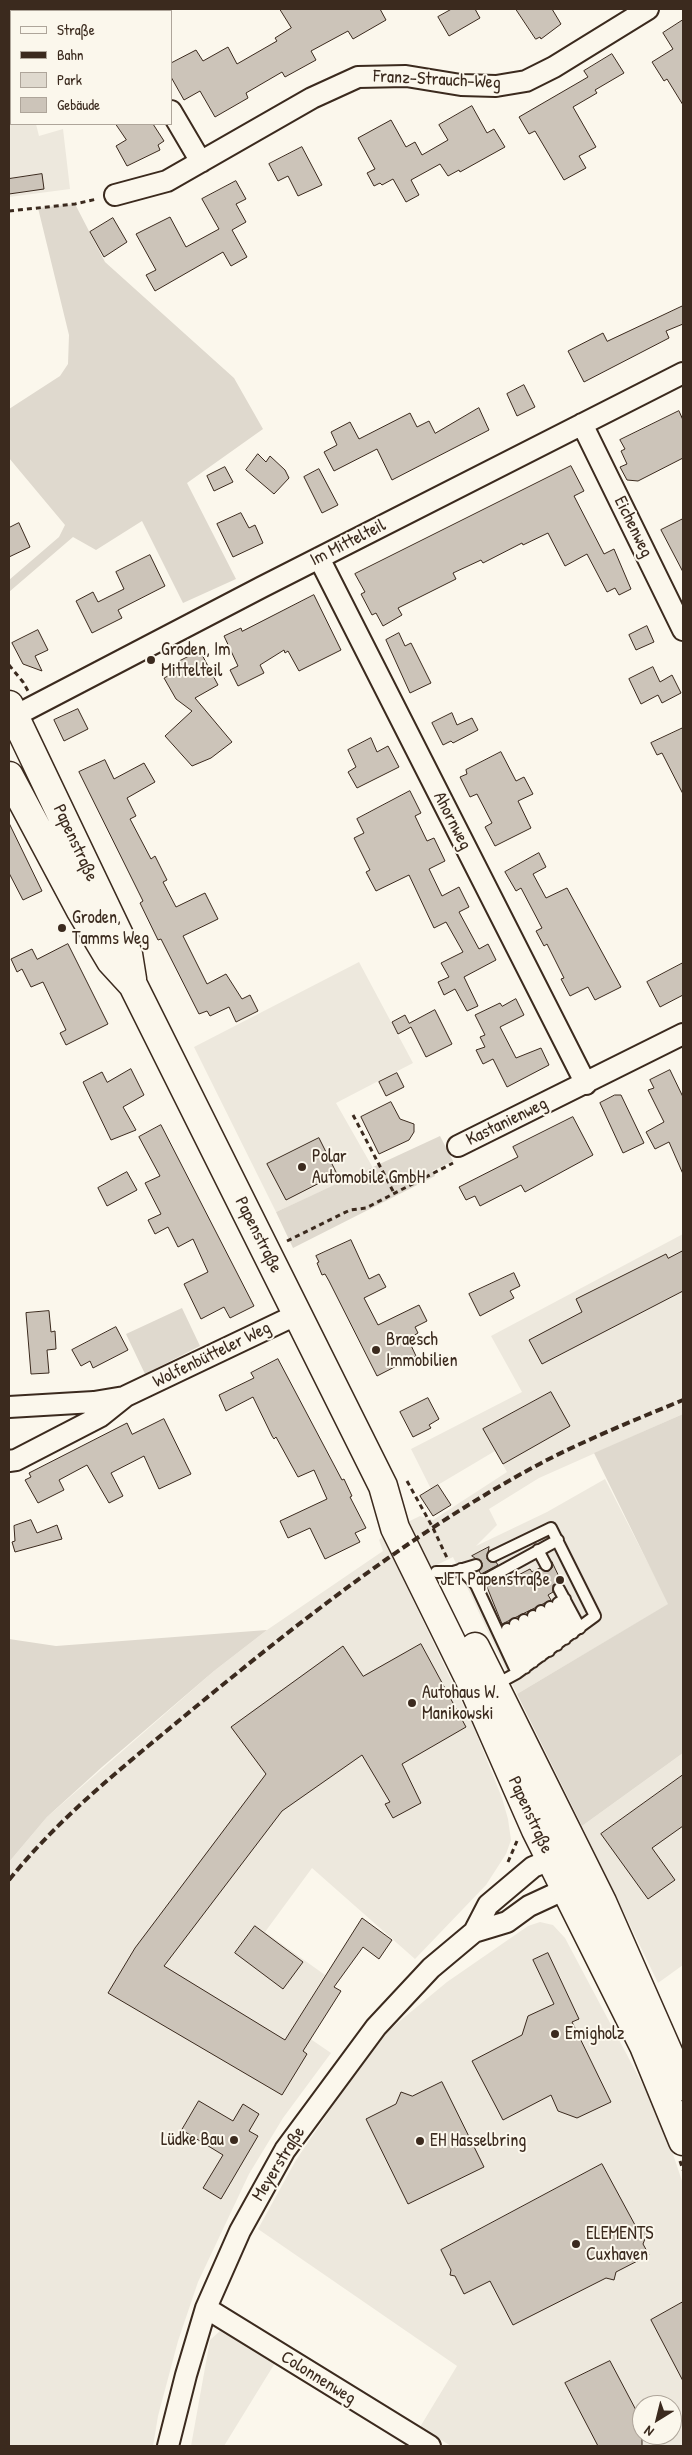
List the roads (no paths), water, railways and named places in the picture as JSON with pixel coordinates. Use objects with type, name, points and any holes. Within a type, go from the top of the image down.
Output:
[{"type":"main road","name":"Papenstraße","points":[[11,713],[128,954],[133,985]]},
{"type":"main road","name":"Papenstraße","points":[[9,776],[80,910],[111,961],[133,985],[383,1486],[395,1528],[470,1680],[550,1860],[644,2046],[683,2141]]},
{"type":"main road","name":"Papenstraße","points":[[383,1486],[448,1570],[543,1654],[581,1862],[615,1928],[683,2086]]},
{"type":"street","name":"Franz-Strauch-Weg","points":[[115,195],[167,181],[312,98],[358,77],[406,76],[461,85],[496,86],[526,81],[554,67],[648,9]]},
{"type":"street","points":[[172,113],[201,162]]},
{"type":"street","name":"Im Mittelteil","points":[[11,713],[683,373]]},
{"type":"street","name":"Eichenweg","points":[[582,424],[683,630]]},
{"type":"street","name":"Ahornweg","points":[[319,558],[586,1084]]},
{"type":"street","name":"Kastanienweg","points":[[458,1146],[586,1084],[683,1034]]},
{"type":"street","name":"Wolfenbütteler Weg","points":[[9,1462],[101,1416],[126,1396],[298,1314]]},
{"type":"street","name":"Wolfenbütteler Weg","points":[[9,1407],[94,1402],[126,1396]]},
{"type":"street","name":"Meyerstraße","points":[[474,1932],[488,1905],[525,1872],[550,1860],[581,1862]]},
{"type":"street","points":[[565,1890],[574,1883],[581,1862]]},
{"type":"street","name":"Meyerstraße","points":[[168,2446],[206,2308],[240,2231],[285,2150],[316,2106],[376,2027],[436,1963],[474,1932],[506,1922],[529,1906],[565,1890]]},
{"type":"street","name":"Colonnenweg","points":[[206,2308],[430,2446]]},
{"type":"lane","points":[[493,1556],[551,1528],[558,1540],[595,1616],[543,1654]]},
{"type":"lane","points":[[476,1585],[558,1540]]},
{"type":"lane","points":[[538,1550],[546,1565]]},
{"type":"lane","points":[[448,1570],[476,1565]]},
{"type":"lane","points":[[448,1570],[476,1585],[543,1654]]},
{"type":"lane","points":[[543,1654],[565,1599],[559,1589]]},
{"type":"lane","points":[[528,1618],[543,1654]]},
{"type":"lane","points":[[528,1618],[543,1654]]},
{"type":"lane","points":[[528,1618],[543,1654]]},
{"type":"railway","points":[[9,1880],[51,1833],[120,1769],[277,1641],[363,1576],[452,1515],[545,1461],[683,1400]]},
{"type":"place","name":"Groden, Im Mittelteil","points":[[151,660]]},
{"type":"place","name":"Groden, Tamms Weg","points":[[62,928]]},
{"type":"place","name":"Polar Automobile GmbH","points":[[302,1167]]},
{"type":"place","name":"Braesch Immobilien","points":[[376,1350]]},
{"type":"place","name":"JET Papenstraße","points":[[560,1580]]},
{"type":"place","name":"Autohaus W. Manikowski","points":[[412,1703]]},
{"type":"place","name":"Emigholz","points":[[555,2034]]},
{"type":"place","name":"Lüdke Bau","points":[[234,2140]]},
{"type":"place","name":"EH Hasselbring","points":[[420,2141]]},
{"type":"place","name":"ELEMENTS Cuxhaven","points":[[576,2244]]}]
